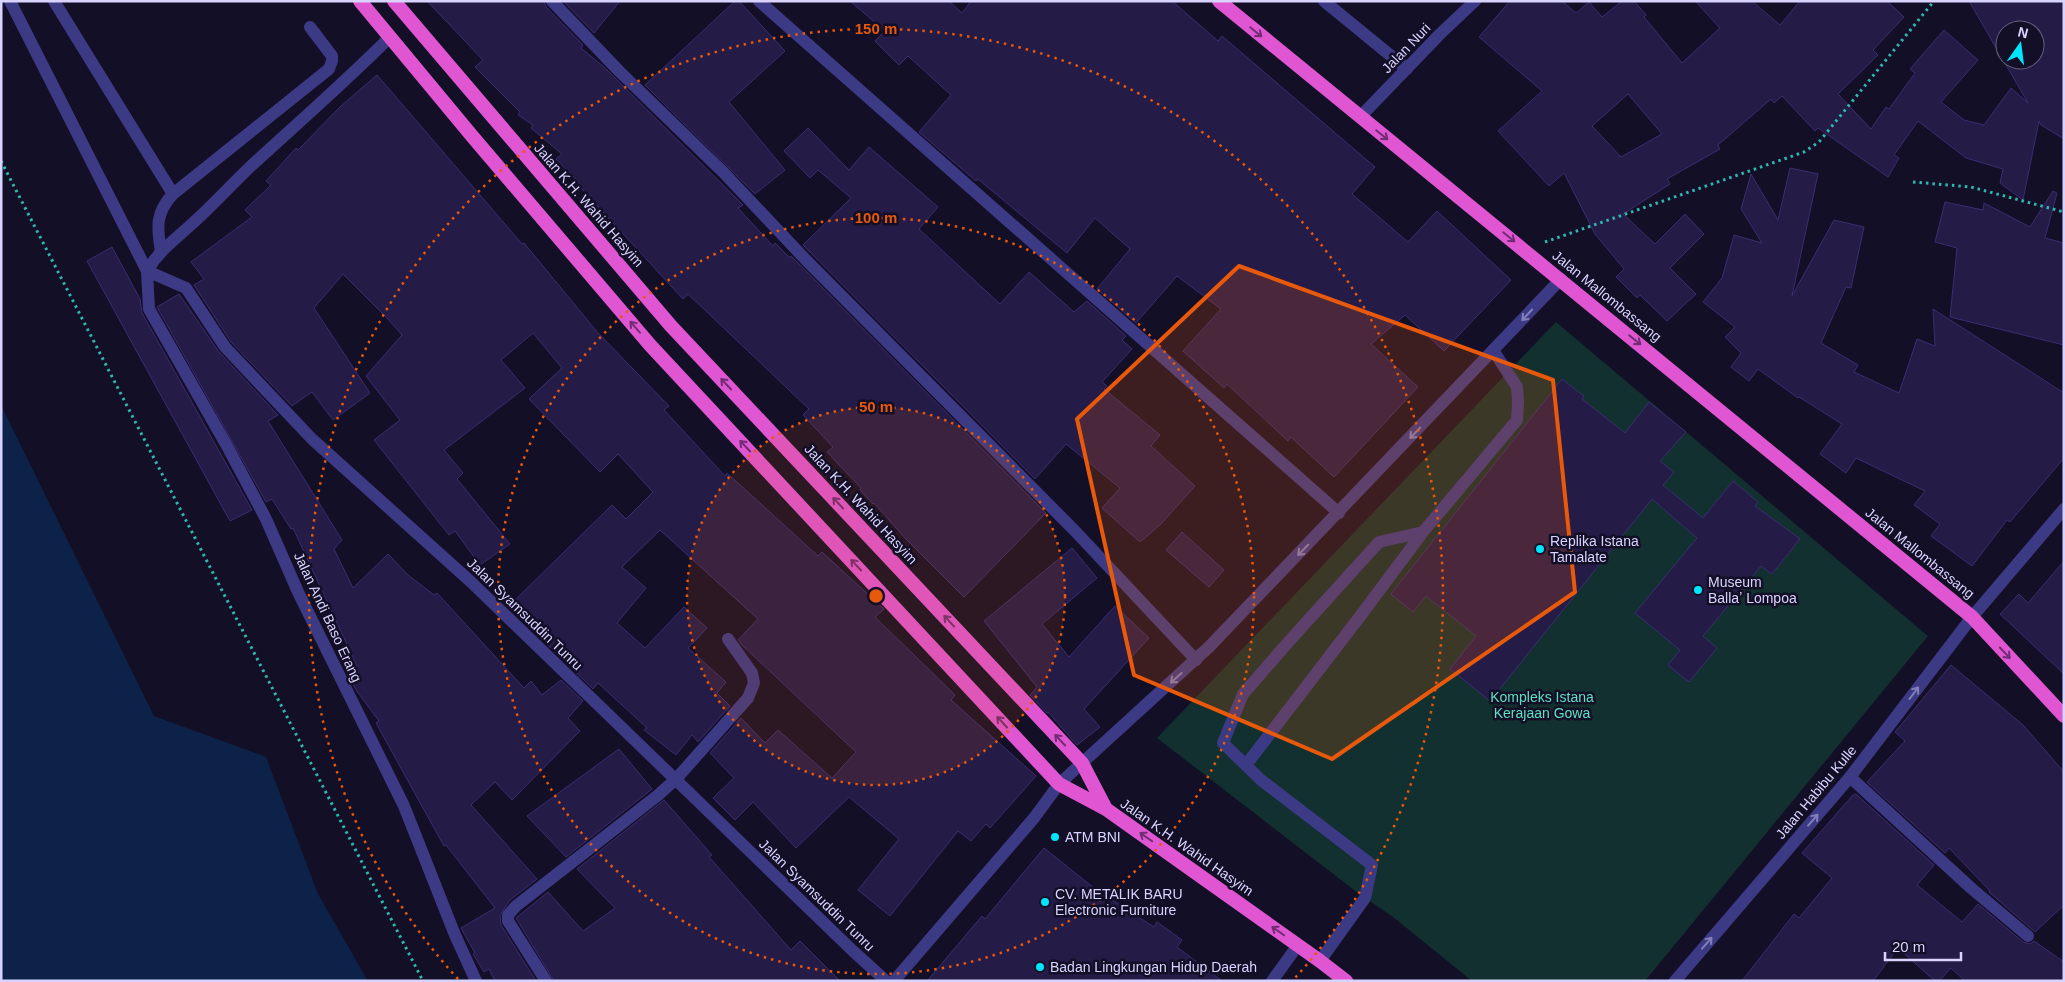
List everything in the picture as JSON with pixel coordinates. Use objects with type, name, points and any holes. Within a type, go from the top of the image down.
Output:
[{"type":"highway","points":[[360,1],[650,345],[1060,784],[1106,809]]},
{"type":"highway","name":"Jalan K.H. Wahid Hasyim","points":[[394,1],[671,326],[1082,763],[1106,809],[1346,981]]},
{"type":"highway","name":"Jalan Mallombassang","points":[[1219,1],[1972,617],[2064,716]]},
{"type":"street","points":[[10,1],[147,271],[161,252],[322,103],[390,37]]},
{"type":"street","points":[[54,1],[173,194]]},
{"type":"street","points":[[552,1],[619,71],[724,172],[806,260],[1075,531],[1196,660]]},
{"type":"street","points":[[759,1],[1339,513]]},
{"type":"street","points":[[1324,1],[1407,70]]},
{"type":"street","name":"Jalan Nuri","points":[[1360,117],[1440,34],[1475,1]]},
{"type":"street","points":[[161,252],[158,227],[159,215],[164,204],[173,194],[329,69],[332,56],[310,27]]},
{"type":"street","name":"Jalan Syamsuddin Tunru","points":[[147,271],[186,288],[225,347],[312,439],[463,574],[886,981]]},
{"type":"street","name":"Jalan Andi Baso Erang","points":[[147,271],[149,309],[266,519],[306,609],[404,806],[455,935],[476,981]]},
{"type":"street","points":[[894,981],[1034,818],[1060,784],[1196,660],[1339,513],[1561,279]]},
{"type":"street","points":[[1246,765],[1423,532],[1517,420],[1517,387],[1493,350]]},
{"type":"street","name":"Jalan Habibu Kulle","points":[[1676,981],[1850,777],[1972,617],[2064,509]]},
{"type":"street","points":[[1320,961],[1365,898],[1372,865],[1261,780],[1223,742],[1243,694],[1379,542],[1423,532]]},
{"type":"street","points":[[546,981],[508,921],[508,915],[516,906],[615,831],[676,779],[748,698],[754,683],[752,673],[728,639]]},
{"type":"street","points":[[1850,777],[1971,888],[2028,936]]},
{"type":"street","points":[[1272,981],[1298,945]]},
{"type":"path","points":[[1524,250],[1804,152],[1819,142],[1934,1]]},
{"type":"path","points":[[1,162],[423,981]]},
{"type":"path","points":[[1913,182],[1971,187],[2064,212]]},
{"type":"highlighted area","points":[[1239,266],[1553,380],[1575,592],[1332,759],[1134,675],[1077,419]]},
{"type":"green space","name":"Kompleks Istana Kerajaan Gowa","points":[[1556,322],[1928,636],[1645,981],[1472,981],[1393,917],[1358,893],[1157,738]]},
{"type":"water","points":[[1,405],[154,716],[266,757],[318,894],[368,981],[1,981]]},
{"type":"building","points":[[427,1],[544,1],[546,7],[583,45],[581,48],[604,67],[743,205],[738,208],[773,246],[775,243],[790,258],[791,256],[1046,513],[964,597],[905,538],[827,452],[833,447],[803,415],[809,409],[688,294],[683,299],[580,187],[581,185],[556,159],[562,154],[531,128],[533,125],[518,115],[520,112],[475,67],[483,60]]},
{"type":"building","points":[[563,1],[620,1],[594,33]]},
{"type":"building","points":[[735,1],[739,1],[785,51],[729,102],[785,170],[755,194],[645,85]]},
{"type":"building","points":[[850,1],[949,1],[962,13],[971,1],[1172,1],[1218,41],[1222,36],[1375,167],[1352,194],[1408,242],[1437,211],[1511,280],[1444,351],[1405,315],[1371,344],[1418,387],[1334,477],[1291,437],[1288,441],[1227,384],[1224,388],[1183,351],[1221,309],[1177,276],[1136,323],[1097,289],[1130,249],[1095,218],[1067,253],[978,179],[976,181],[919,132],[951,95],[908,56],[899,65],[875,41],[885,31]]},
{"type":"building","points":[[1510,1],[1562,1],[1576,13],[1589,2],[1602,17],[1622,1],[1634,1],[1646,15],[1644,17],[1682,63],[1720,28],[1695,1],[1752,1],[1780,25],[1800,1],[1887,1],[1904,17],[1873,50],[1878,55],[1838,94],[1871,129],[1886,107],[1889,109],[1915,73],[1910,69],[1944,30],[1978,60],[1941,102],[1964,120],[1984,125],[2011,88],[2028,103],[2009,70],[2045,70],[2045,20],[1995,20],[1995,46],[1969,1],[2064,1],[2064,139],[2041,125],[2039,121],[2023,200],[2000,183],[2003,169],[1966,158],[1918,121],[1894,155],[1899,158],[1888,177],[1818,128],[1815,131],[1782,96],[1774,103],[1771,99],[1718,145],[1720,149],[1667,179],[1670,184],[1623,214],[1655,244],[1685,214],[1704,234],[1670,268],[1696,294],[1667,321],[1640,295],[1637,298],[1616,277],[1624,269],[1595,234],[1564,173],[1549,186],[1498,131],[1542,91],[1479,37]],"holes":[[[1628,94],[1662,134],[1621,157],[1592,126]]]},
{"type":"building","points":[[377,75],[522,244],[524,243],[598,333],[669,406],[664,410],[725,476],[727,473],[818,556],[822,552],[884,609],[875,617],[955,695],[951,700],[1036,776],[990,828],[986,824],[971,841],[958,831],[890,916],[858,890],[899,839],[849,797],[796,848],[753,802],[735,820],[713,798],[734,778],[710,753],[741,718],[765,743],[778,730],[832,778],[856,752],[738,640],[758,619],[660,530],[622,567],[646,588],[617,623],[645,648],[684,607],[707,628],[688,648],[726,682],[717,693],[730,706],[698,742],[692,735],[676,755],[644,730],[647,728],[598,683],[593,689],[520,618],[510,605],[612,505],[626,519],[653,492],[618,454],[600,472],[529,399],[562,368],[533,333],[501,360],[525,388],[444,450],[463,473],[457,479],[510,544],[480,565],[455,531],[449,535],[374,440],[400,420],[366,376],[402,335],[343,274],[314,308],[370,393],[333,420],[312,392],[292,406],[231,342],[194,285],[204,279],[191,262],[252,217],[245,210],[271,185],[266,181],[296,148],[298,150],[341,106]]},
{"type":"building","points":[[808,128],[849,170],[869,147],[938,207],[919,229],[1000,304],[1029,272],[1074,312],[1087,301],[1126,336],[1122,340],[1132,349],[1102,382],[1107,386],[1104,389],[1160,435],[1151,446],[1195,486],[1161,524],[1140,542],[1102,508],[1120,488],[1066,444],[1035,479],[803,245],[851,198],[818,170],[810,178],[784,151]]},
{"type":"building","points":[[1790,168],[1818,174],[1792,296],[1834,220],[1864,227],[1851,288],[1846,287],[1821,343],[1858,365],[1854,372],[1899,393],[1917,339],[1935,346],[1933,309],[2064,393],[2064,458],[2010,522],[2007,520],[1972,566],[1931,536],[1940,524],[1914,505],[1925,491],[1856,458],[1846,473],[1820,454],[1842,424],[1798,398],[1758,369],[1749,381],[1731,367],[1741,353],[1725,337],[1735,327],[1703,302],[1722,278],[1734,235],[1762,243],[1741,209],[1751,174],[1778,220]]},
{"type":"building","points":[[2053,191],[2057,193],[2045,238],[2064,243],[2064,345],[1950,317],[1957,248],[1935,242],[1945,202],[1983,210],[1984,203],[2030,227]]},
{"type":"building","points":[[112,247],[140,299],[142,313],[252,510],[230,521],[87,261]]},
{"type":"building","points":[[179,294],[219,352],[278,415],[268,421],[342,540],[334,549],[353,588],[388,554],[408,575],[434,595],[437,593],[524,688],[531,681],[542,695],[561,680],[583,701],[568,718],[580,731],[512,800],[495,782],[471,805],[537,879],[510,900],[500,915],[501,925],[536,981],[495,981],[489,969],[484,972],[473,954],[475,953],[461,928],[495,908],[446,845],[444,846],[376,723],[379,721],[356,690],[347,673],[357,666],[293,528],[291,529],[272,499],[266,502],[157,307]]},
{"type":"building","points":[[1562,379],[1584,396],[1582,399],[1625,433],[1649,402],[1686,432],[1660,461],[1674,472],[1663,485],[1703,518],[1733,481],[1758,502],[1755,506],[1800,539],[1772,574],[1761,566],[1703,636],[1717,648],[1689,682],[1668,665],[1680,650],[1635,613],[1697,538],[1652,499],[1490,701],[1450,669],[1476,636],[1426,596],[1413,612],[1391,594]]},
{"type":"building","points":[[1182,532],[1224,570],[1209,587],[1166,550]]},
{"type":"building","points":[[1072,548],[1097,578],[1042,624],[1069,657],[1115,606],[1149,638],[1084,709],[1100,727],[1077,745],[1030,695],[1037,687],[984,621]]},
{"type":"building","points":[[2064,561],[2064,674],[2000,614],[2019,594],[2028,603]]},
{"type":"building","points":[[1951,665],[2023,725],[2064,772],[2064,905],[2035,932],[1989,892],[1949,848],[1945,853],[1867,782],[1905,741],[1895,732]]},
{"type":"building","points":[[619,749],[652,789],[566,857],[527,816]]},
{"type":"building","points":[[1856,794],[1934,865],[1917,885],[1962,922],[1978,904],[2023,942],[2030,944],[2034,941],[2064,962],[2064,981],[1965,981],[1951,968],[1939,981],[1935,981],[1898,948],[1873,981],[1742,981],[1794,914],[1799,918],[1832,878],[1802,853],[1853,795]]},
{"type":"building","points":[[664,800],[712,855],[709,857],[791,950],[800,941],[840,981],[554,981],[516,918],[548,892],[583,931],[615,908],[577,869]]},
{"type":"building","points":[[1044,848],[1094,888],[1154,927],[1157,922],[1182,940],[1177,947],[1222,981],[927,981],[982,916],[985,919]]},
{"type":"place","name":"Replika Istana Tamalate","points":[[1540,549]]},
{"type":"place","name":"Museum Ballaʼ Lompoa","points":[[1698,590]]},
{"type":"place","name":"ATM BNI","points":[[1055,837]]},
{"type":"place","name":"CV. METALIK BARU Electronic Furniture","points":[[1045,902]]},
{"type":"place","name":"Badan Lingkungan Hidup Daerah","points":[[1040,967]]}]
